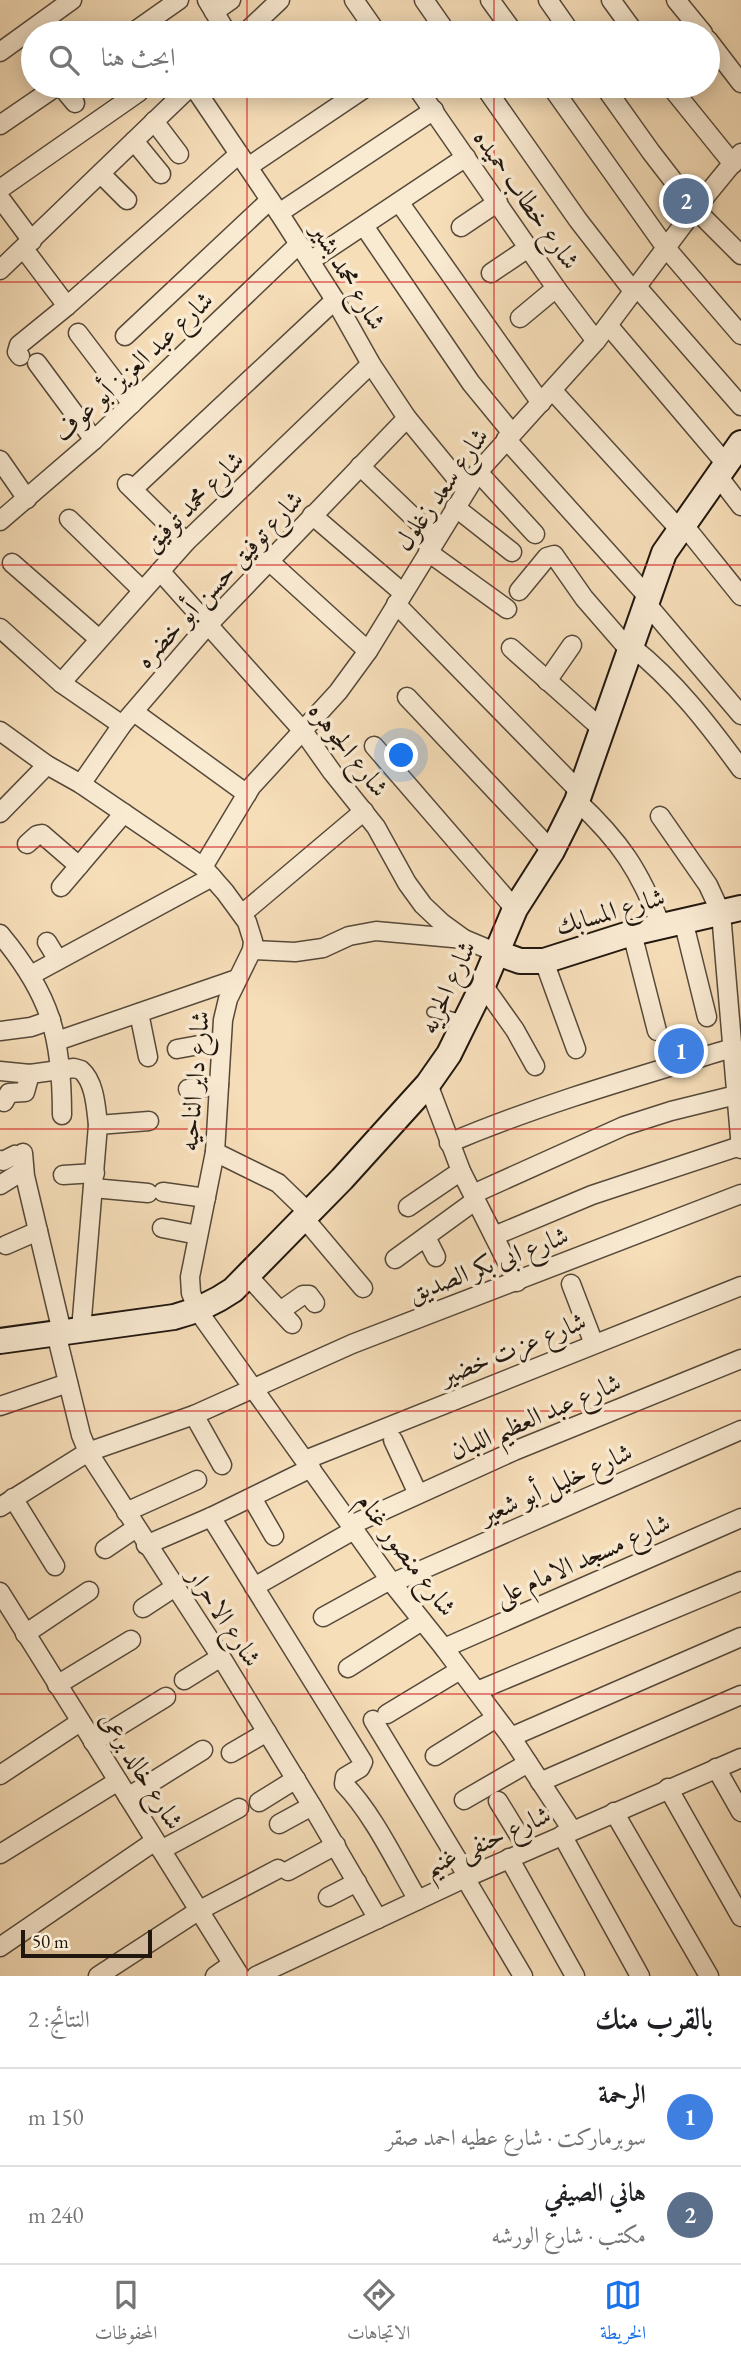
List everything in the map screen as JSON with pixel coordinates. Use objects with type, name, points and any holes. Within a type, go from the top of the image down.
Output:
[{"type":"street","points":[[43,21],[72,0]]},
{"type":"street","points":[[149,21],[179,0]]},
{"type":"street","points":[[211,6],[231,0]]},
{"type":"street","points":[[258,21],[280,0]]},
{"type":"street","points":[[354,0],[369,21]]},
{"type":"street","points":[[424,0],[439,21]]},
{"type":"street","points":[[490,0],[505,21]]},
{"type":"street","points":[[548,0],[563,21]]},
{"type":"street","points":[[611,0],[626,21]]},
{"type":"street","points":[[676,0],[693,21]]},
{"type":"street","points":[[0,52],[21,37]]},
{"type":"street","points":[[720,56],[741,83]]},
{"type":"street","points":[[0,125],[41,98]]},
{"type":"street","points":[[70,98],[75,103]]},
{"type":"street","points":[[0,189],[130,98]]},
{"type":"street","points":[[0,270],[179,98]]},
{"type":"street","name":"شارع محمد بشير","points":[[200,98],[310,261],[371,364],[407,418],[466,490]]},
{"type":"street","points":[[20,356],[17,352],[19,345],[243,160],[348,98]]},
{"type":"street","name":"شارع خطاب حميده","points":[[425,98],[556,288],[596,341]]},
{"type":"street","points":[[492,98],[578,220],[635,289],[741,406]]},
{"type":"street","points":[[560,98],[666,248],[741,335]]},
{"type":"street","points":[[613,98],[695,209],[741,256]]},
{"type":"street","points":[[681,98],[738,158]]},
{"type":"street","points":[[125,335],[274,206],[434,110]]},
{"type":"street","points":[[154,121],[179,154]]},
{"type":"street","points":[[134,141],[161,174]]},
{"type":"street","points":[[310,261],[466,157]]},
{"type":"street","name":"شارع سعد زغلول","points":[[207,872],[247,794],[338,692],[368,651],[478,472],[596,341],[695,209],[738,158]]},
{"type":"street","points":[[101,174],[127,200]]},
{"type":"street","points":[[0,198],[67,306]]},
{"type":"street","points":[[399,202],[547,397],[681,526],[741,596]]},
{"type":"street","points":[[461,227],[498,202]]},
{"type":"street","points":[[363,226],[509,436],[741,716]]},
{"type":"street","name":"شارع عبد العزيز أبو عوف","points":[[0,521],[94,440],[299,244]]},
{"type":"street","points":[[491,273],[528,248]]},
{"type":"street","points":[[520,318],[556,288]]},
{"type":"street","points":[[187,542],[130,486],[335,300]]},
{"type":"street","points":[[608,325],[722,470],[741,506]]},
{"type":"street","points":[[78,333],[132,404]]},
{"type":"street","points":[[37,363],[94,440]]},
{"type":"street","name":"شارع محمد توفيق","points":[[61,683],[187,542],[371,364]]},
{"type":"street","name":"شارع توفيق حسن أبو خضره","points":[[81,785],[128,718],[208,626],[407,418]]},
{"type":"street","name":"شارع الحريه","points":[[0,1341],[174,1317],[198,1311],[225,1296],[306,1215],[428,1084],[449,1054],[516,909],[552,851],[578,796],[664,554],[741,443]]},
{"type":"street","points":[[0,460],[27,499]]},
{"type":"street","points":[[360,466],[432,546],[508,608]]},
{"type":"street","points":[[478,472],[535,534]]},
{"type":"street","points":[[455,507],[512,552]]},
{"type":"street","points":[[312,515],[399,599],[578,796],[629,857],[672,923],[708,1017]]},
{"type":"street","points":[[69,519],[142,590]]},
{"type":"street","points":[[519,591],[547,557],[554,555],[584,598],[631,649],[672,683],[741,769]]},
{"type":"street","points":[[269,561],[368,651]]},
{"type":"street","points":[[12,563],[99,639]]},
{"type":"street","name":"شارع الجوهره","points":[[160,571],[303,731],[387,843],[407,883],[423,905],[464,939],[495,952]]},
{"type":"street","points":[[0,628],[61,683],[128,718],[247,794]]},
{"type":"street","points":[[547,681],[572,645]]},
{"type":"street","points":[[511,648],[603,730]]},
{"type":"street","points":[[407,696],[552,851]]},
{"type":"street","points":[[0,731],[207,872],[251,930],[252,950],[295,952],[323,948],[349,936],[376,931],[464,939]]},
{"type":"street","points":[[374,746],[516,909]]},
{"type":"street","points":[[0,813],[47,765]]},
{"type":"street","points":[[242,915],[364,811]]},
{"type":"street","points":[[61,887],[124,813]]},
{"type":"street","points":[[494,1236],[592,1195],[741,1147],[732,1048],[731,910],[695,866],[660,816]]},
{"type":"street","points":[[27,844],[42,834],[79,866]]},
{"type":"street","points":[[31,975],[207,872]]},
{"type":"street","name":"شارع المسابك","points":[[495,952],[520,961],[544,961],[632,933],[731,910]]},
{"type":"street","points":[[0,933],[31,975],[47,1004],[62,1070],[62,1115]]},
{"type":"street","points":[[632,933],[657,1031]]},
{"type":"street","points":[[47,942],[58,960]]},
{"type":"street","name":"شارع داير الناحيه","points":[[198,1311],[191,1293],[190,1277],[215,1152],[222,1020],[228,999],[252,950]]},
{"type":"street","points":[[544,961],[576,1049]]},
{"type":"street","points":[[57,1041],[237,979]]},
{"type":"street","points":[[483,985],[535,1066]]},
{"type":"street","points":[[139,1013],[148,1057]]},
{"type":"street","points":[[0,1031],[31,1027],[51,1020]]},
{"type":"street","points":[[177,1049],[221,1041]]},
{"type":"street","points":[[449,1143],[503,1120],[576,1095],[732,1048]]},
{"type":"street","points":[[0,1071],[30,1074],[74,1068],[86,1074],[96,1106],[98,1125],[94,1181],[67,1332]]},
{"type":"street","points":[[4,1102],[9,1093],[25,1092],[30,1074]]},
{"type":"street","points":[[428,1084],[461,1171],[517,1282]]},
{"type":"street","points":[[188,1089],[219,1085]]},
{"type":"street","points":[[396,1259],[475,1197],[624,1126],[736,1095]]},
{"type":"street","points":[[98,1125],[149,1121]]},
{"type":"street","points":[[215,1152],[278,1183],[363,1288]]},
{"type":"street","points":[[0,1160],[15,1155],[23,1162],[0,1185]]},
{"type":"street","name":"شارع الاحرار","points":[[23,1162],[38,1231],[67,1332],[68,1383],[88,1452],[221,1657],[378,1919]]},
{"type":"street","points":[[408,1207],[461,1171]]},
{"type":"street","points":[[63,1175],[155,1192],[206,1198]]},
{"type":"street","name":"شارع ابى بكر الصديق","points":[[7,1503],[88,1452],[194,1415],[352,1344],[741,1194]]},
{"type":"street","points":[[162,1228],[198,1235]]},
{"type":"street","points":[[6,1245],[38,1231]]},
{"type":"street","points":[[426,1237],[436,1257]]},
{"type":"street","points":[[247,1275],[286,1317],[303,1295],[309,1295],[315,1303]]},
{"type":"street","points":[[571,1284],[594,1344]]},
{"type":"street","name":"شارع عزت خضير","points":[[146,1545],[252,1497],[308,1464],[594,1344],[741,1286]]},
{"type":"street","name":"شارع منصور غنام","points":[[198,1311],[391,1582],[511,1737],[540,1782],[640,1976]]},
{"type":"street","name":"شارع عبد العظيم اللبان","points":[[353,1527],[514,1451],[741,1359]]},
{"type":"street","points":[[0,1406],[68,1383]]},
{"type":"street","points":[[194,1415],[222,1465]]},
{"type":"street","name":"شارع خليل أبو شعير","points":[[323,1617],[391,1582],[741,1430]]},
{"type":"street","points":[[393,1440],[418,1494]]},
{"type":"street","points":[[126,1513],[197,1480]]},
{"type":"street","points":[[252,1497],[274,1536]]},
{"type":"street","points":[[7,1503],[55,1566]]},
{"type":"street","points":[[211,1517],[363,1762],[360,1768],[345,1777],[344,1784],[353,1793],[382,1838],[418,1900]]},
{"type":"street","name":"شارع مسجد الامام على","points":[[444,1648],[741,1518]]},
{"type":"street","points":[[254,1587],[353,1527]]},
{"type":"street","points":[[105,1549],[136,1528]]},
{"type":"street","points":[[477,1691],[741,1581]]},
{"type":"street","points":[[144,1608],[175,1587]]},
{"type":"street","points":[[25,1633],[89,1591]]},
{"type":"street","name":"شارع خالد برعى","points":[[0,1592],[236,1970]]},
{"type":"street","points":[[348,1668],[422,1621]]},
{"type":"street","points":[[511,1737],[741,1637]]},
{"type":"street","points":[[57,1685],[131,1640]]},
{"type":"street","points":[[184,1680],[221,1657]]},
{"type":"street","points":[[460,1670],[380,1717],[523,1976]]},
{"type":"street","points":[[540,1782],[741,1695]]},
{"type":"street","points":[[93,1742],[166,1697]]},
{"type":"street","points":[[435,1756],[496,1718]]},
{"type":"street","points":[[0,1775],[80,1722]]},
{"type":"street","points":[[231,1753],[267,1732]]},
{"type":"street","points":[[0,1854],[203,1750]]},
{"type":"street","name":"شارع حنفى غنيم","points":[[256,1976],[466,1877],[741,1758]]},
{"type":"street","points":[[464,1800],[528,1763]]},
{"type":"street","points":[[716,1768],[741,1812]]},
{"type":"street","points":[[259,1802],[296,1780]]},
{"type":"street","points":[[668,1788],[741,1917]]},
{"type":"street","points":[[498,1801],[528,1850]]},
{"type":"street","points":[[279,1824],[312,1806]]},
{"type":"street","points":[[0,1947],[158,1846],[239,1808]]},
{"type":"street","points":[[614,1812],[709,1976]]},
{"type":"street","points":[[98,1976],[198,1911],[335,1845]]},
{"type":"street","points":[[509,1858],[575,1976]]},
{"type":"street","points":[[328,1897],[358,1882]]},
{"type":"street","points":[[215,1976],[236,1970]]},
{"type":"lane","points":[[432,1012],[466,1020]]},
{"type":"place","name":"هاني الصيفي","points":[[686,201]]},
{"type":"place","name":"الرحمة","points":[[681,1051]]}]
